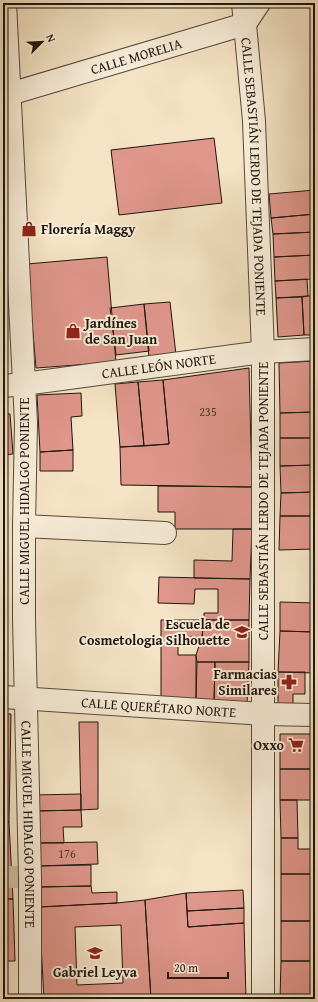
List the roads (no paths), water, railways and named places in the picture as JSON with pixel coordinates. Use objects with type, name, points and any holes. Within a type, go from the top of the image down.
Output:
[{"type":"street","name":"CALLE MIGUEL HIDALGO PONIENTE","points":[[5,3],[14,385],[26,423],[24,526],[25,699],[30,869],[30,999]]},
{"type":"street","points":[[244,13],[259,3]]},
{"type":"street","name":"CALLE MORELIA","points":[[6,95],[244,13]]},
{"type":"street","name":"CALLE SEBASTIÁN LERDO DE TEJADA PONIENTE","points":[[244,13],[254,121],[263,352],[263,999]]},
{"type":"street","name":"CALLE LEÓN NORTE","points":[[14,385],[263,352],[315,349]]},
{"type":"street","points":[[24,526],[165,533]]},
{"type":"street","name":"CALLE QUERÉTARO NORTE","points":[[3,697],[264,714],[315,715]]},
{"type":"tunnel","points":[[3,877],[30,877]]},
{"type":"place","name":"Florería Maggy","points":[[29,229]]},
{"type":"place","name":"Jardínes de San Juan","points":[[73,331]]},
{"type":"place","name":"Escuela de Cosmetologia Silhouette","points":[[242,632]]},
{"type":"place","name":"Farmacias Similares","points":[[289,682]]},
{"type":"place","name":"Oxxo","points":[[296,745]]},
{"type":"place","name":"Gabriel Leyva","points":[[95,953]]}]
